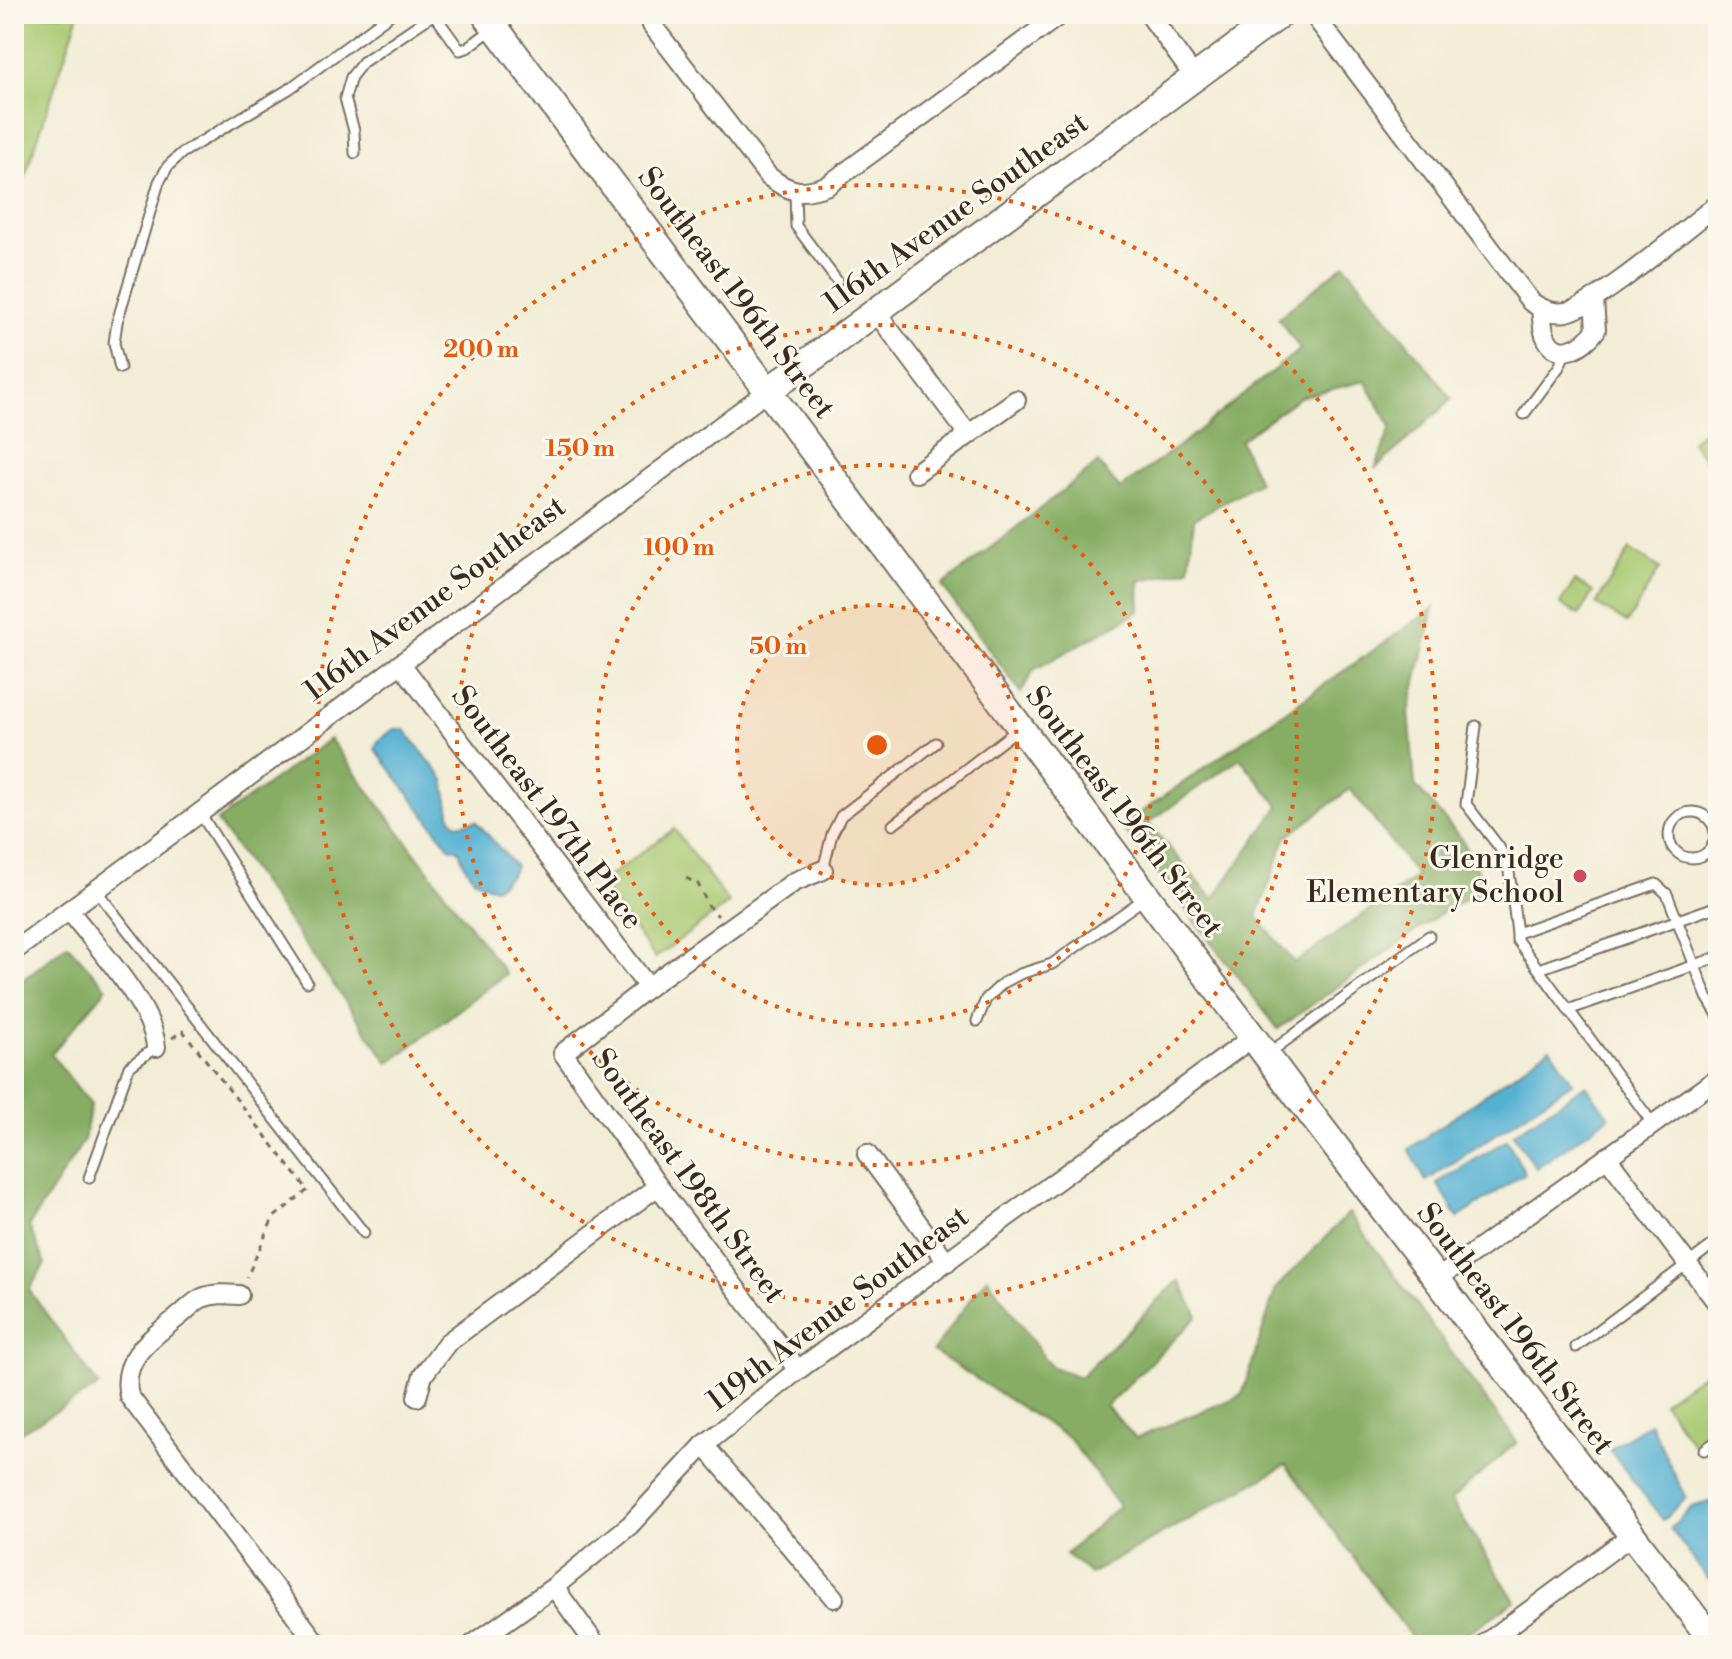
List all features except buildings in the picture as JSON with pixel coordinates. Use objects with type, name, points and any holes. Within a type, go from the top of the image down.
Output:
[{"type":"street","points":[[648,14],[652,25],[768,176],[781,186],[810,192],[828,185],[1061,14]]},
{"type":"street","points":[[1149,14],[1195,78]]},
{"type":"street","name":"116th Avenue Southeast","points":[[14,951],[1281,14]]},
{"type":"street","points":[[1313,14],[1531,302],[1541,308],[1551,312],[1569,312],[1594,300],[1718,204]]},
{"type":"street","name":"Southeast 196th Street","points":[[490,20],[1260,1046],[1716,1645]]},
{"type":"street","points":[[1541,308],[1545,334],[1550,344],[1566,351],[1584,345],[1596,330],[1594,300]]},
{"type":"street","points":[[876,312],[968,434]]},
{"type":"street","points":[[916,473],[1016,400]]},
{"type":"street","name":"Southeast 197th Place","points":[[401,664],[648,987]]},
{"type":"street","points":[[648,987],[794,882],[823,870]]},
{"type":"street","points":[[69,910],[141,1006],[152,1024],[156,1047]]},
{"type":"street","name":"Southeast 198th Street","points":[[648,987],[563,1053],[658,1186],[798,1370]]},
{"type":"street","name":"119th Avenue Southeast","points":[[472,1645],[554,1587],[630,1525],[704,1445],[798,1370],[947,1262],[1260,1046]]},
{"type":"street","points":[[1437,1279],[1718,1078]]},
{"type":"street","points":[[867,1154],[947,1262]]},
{"type":"street","points":[[1607,1157],[1718,1304]]},
{"type":"street","points":[[417,1397],[423,1375],[447,1343],[658,1186]]},
{"type":"street","points":[[239,1295],[216,1294],[199,1299],[138,1351],[130,1365],[126,1385],[129,1396],[318,1645]]},
{"type":"street","points":[[704,1445],[834,1598]]},
{"type":"street","points":[[1483,1645],[1632,1535]]},
{"type":"street","points":[[554,1587],[596,1645]]},
{"type":"lane","points":[[120,368],[114,343],[117,322],[159,182],[168,166],[182,153],[322,67],[391,14]]},
{"type":"lane","points":[[355,153],[354,131],[345,98],[351,77],[363,62],[434,14],[460,50],[467,48],[490,20]]},
{"type":"lane","points":[[795,191],[796,226],[837,281]]},
{"type":"lane","points":[[1524,414],[1559,367],[1566,351]]},
{"type":"lane","points":[[1476,726],[1466,804],[1508,864],[1517,940],[1653,1124]]},
{"type":"lane","points":[[893,825],[1021,727]]},
{"type":"lane","points":[[823,870],[832,834],[841,816],[936,743]]},
{"type":"lane","points":[[1693,812],[1706,817],[1717,837],[1709,852],[1694,859],[1673,850],[1668,834],[1673,820],[1679,815],[1693,812]]},
{"type":"lane","points":[[200,813],[307,982]]},
{"type":"lane","points":[[1517,933],[1656,884],[1667,894],[1707,997],[1718,1015]]},
{"type":"lane","points":[[96,890],[364,1233]]},
{"type":"lane","points":[[977,1021],[986,999],[1003,983],[1052,964],[1148,896]]},
{"type":"lane","points":[[1539,969],[1718,906]]},
{"type":"lane","points":[[1260,1046],[1429,936]]},
{"type":"lane","points":[[1568,1010],[1718,957]]},
{"type":"lane","points":[[89,1178],[129,1067],[156,1047]]},
{"type":"lane","points":[[1576,1347],[1718,1241]]},
{"type":"lane","points":[[1704,1450],[1718,1440]]},
{"type":"path","points":[[686,878],[698,884],[708,905],[729,929]]},
{"type":"path","points":[[156,1047],[183,1031],[308,1190],[273,1218],[239,1295]]},
{"type":"green space","points":[[14,14],[79,14],[14,210]]},
{"type":"green space","points":[[1345,264],[1452,399],[1375,469],[1391,427],[1365,381],[1300,397],[1240,440],[1259,482],[1194,519],[1189,569],[1139,581],[1140,611],[1034,670],[1021,693],[942,586],[1098,463],[1120,489],[1184,442],[1300,349],[1278,318]]},
{"type":"green space","points":[[1718,420],[1718,468],[1714,471],[1691,441]]},
{"type":"green space","points":[[1630,549],[1660,568],[1627,623],[1596,604]]},
{"type":"green space","points":[[1575,581],[1593,592],[1579,615],[1560,604]]},
{"type":"green space","points":[[1434,608],[1409,712],[1415,785],[1463,841],[1486,888],[1447,909],[1278,1029],[1121,826]],"holes":[[[1240,758],[1279,806],[1213,899],[1148,823]],[[1350,789],[1417,876],[1295,963],[1257,917],[1286,838]]]},
{"type":"green space","points":[[330,739],[506,974],[389,1063],[217,821]]},
{"type":"green space","points":[[674,829],[729,903],[655,958],[600,883]]},
{"type":"green space","points":[[67,944],[107,988],[51,1054],[91,1105],[84,1140],[29,1226],[45,1264],[29,1290],[99,1386],[14,1436],[14,1117],[21,1112],[14,1098],[14,987]]},
{"type":"green space","points":[[1349,1213],[1517,1442],[1451,1500],[1515,1601],[1458,1637],[1417,1645],[1286,1465],[1090,1574],[1066,1554],[1119,1506],[1069,1438],[933,1351],[987,1277],[1050,1366],[1080,1377],[1179,1280],[1198,1316],[1106,1406],[1136,1438],[1242,1395],[1276,1288]]},
{"type":"green space","points":[[1718,1363],[1718,1425],[1692,1443],[1663,1402]]},
{"type":"water","points":[[394,729],[404,729],[444,780],[451,818],[457,825],[476,821],[515,866],[511,875],[495,888],[471,875],[459,850],[449,847],[375,749],[378,741]]},
{"type":"water","points":[[1550,1048],[1573,1082],[1426,1181],[1409,1149]]},
{"type":"water","points":[[1586,1085],[1609,1117],[1536,1168],[1513,1134]]},
{"type":"water","points":[[1507,1140],[1525,1173],[1458,1218],[1437,1183]]},
{"type":"water","points":[[1650,1423],[1686,1498],[1663,1520],[1609,1449]]},
{"type":"water","points":[[1713,1501],[1718,1507],[1718,1571],[1708,1579],[1670,1528],[1692,1507]]},
{"type":"place","name":"Glenridge Elementary School","points":[[1580,876]]}]
